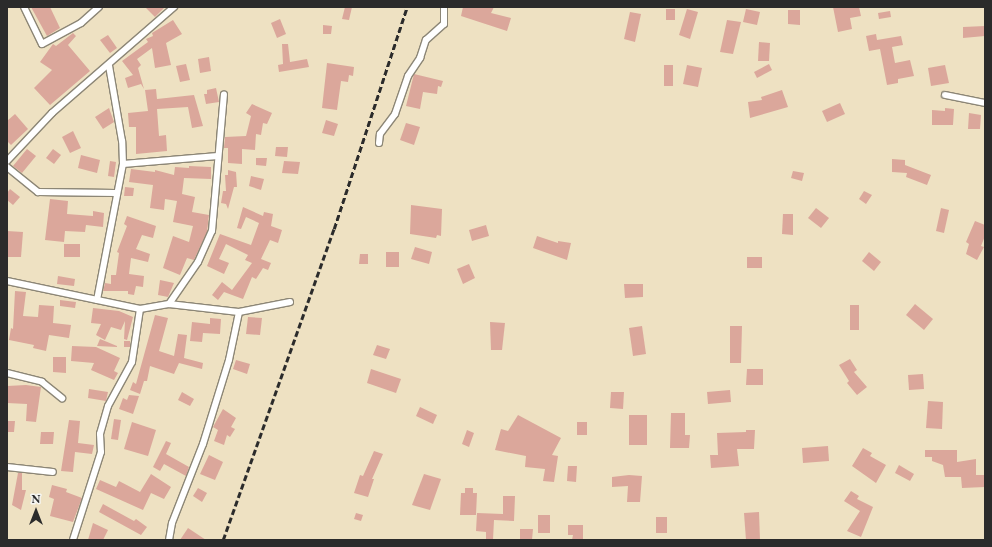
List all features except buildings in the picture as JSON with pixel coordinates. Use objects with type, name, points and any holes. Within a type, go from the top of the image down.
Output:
[{"type":"street","points":[[24,7],[42,44],[81,23],[99,7]]},
{"type":"street","points":[[7,161],[52,113],[109,66],[174,7]]},
{"type":"street","points":[[379,143],[380,134],[395,114],[408,76],[420,58],[426,40],[444,24],[444,7]]},
{"type":"street","points":[[97,300],[116,193],[123,164],[118,111],[109,66]]},
{"type":"street","points":[[169,304],[198,262],[212,231],[224,95]]},
{"type":"street","points":[[945,96],[985,103]]},
{"type":"street","points":[[123,164],[218,156]]},
{"type":"street","points":[[7,167],[38,192],[116,193]]},
{"type":"street","points":[[7,282],[140,309],[169,304],[239,312],[290,302]]},
{"type":"street","points":[[73,540],[101,452],[100,434],[108,406],[132,362],[140,309]]},
{"type":"street","points":[[169,540],[172,523],[203,444],[229,360],[239,312]]},
{"type":"street","points":[[7,373],[42,382],[62,398]]},
{"type":"street","points":[[7,466],[53,472]]},
{"type":"railway","points":[[223,540],[334,229],[407,7]]}]
